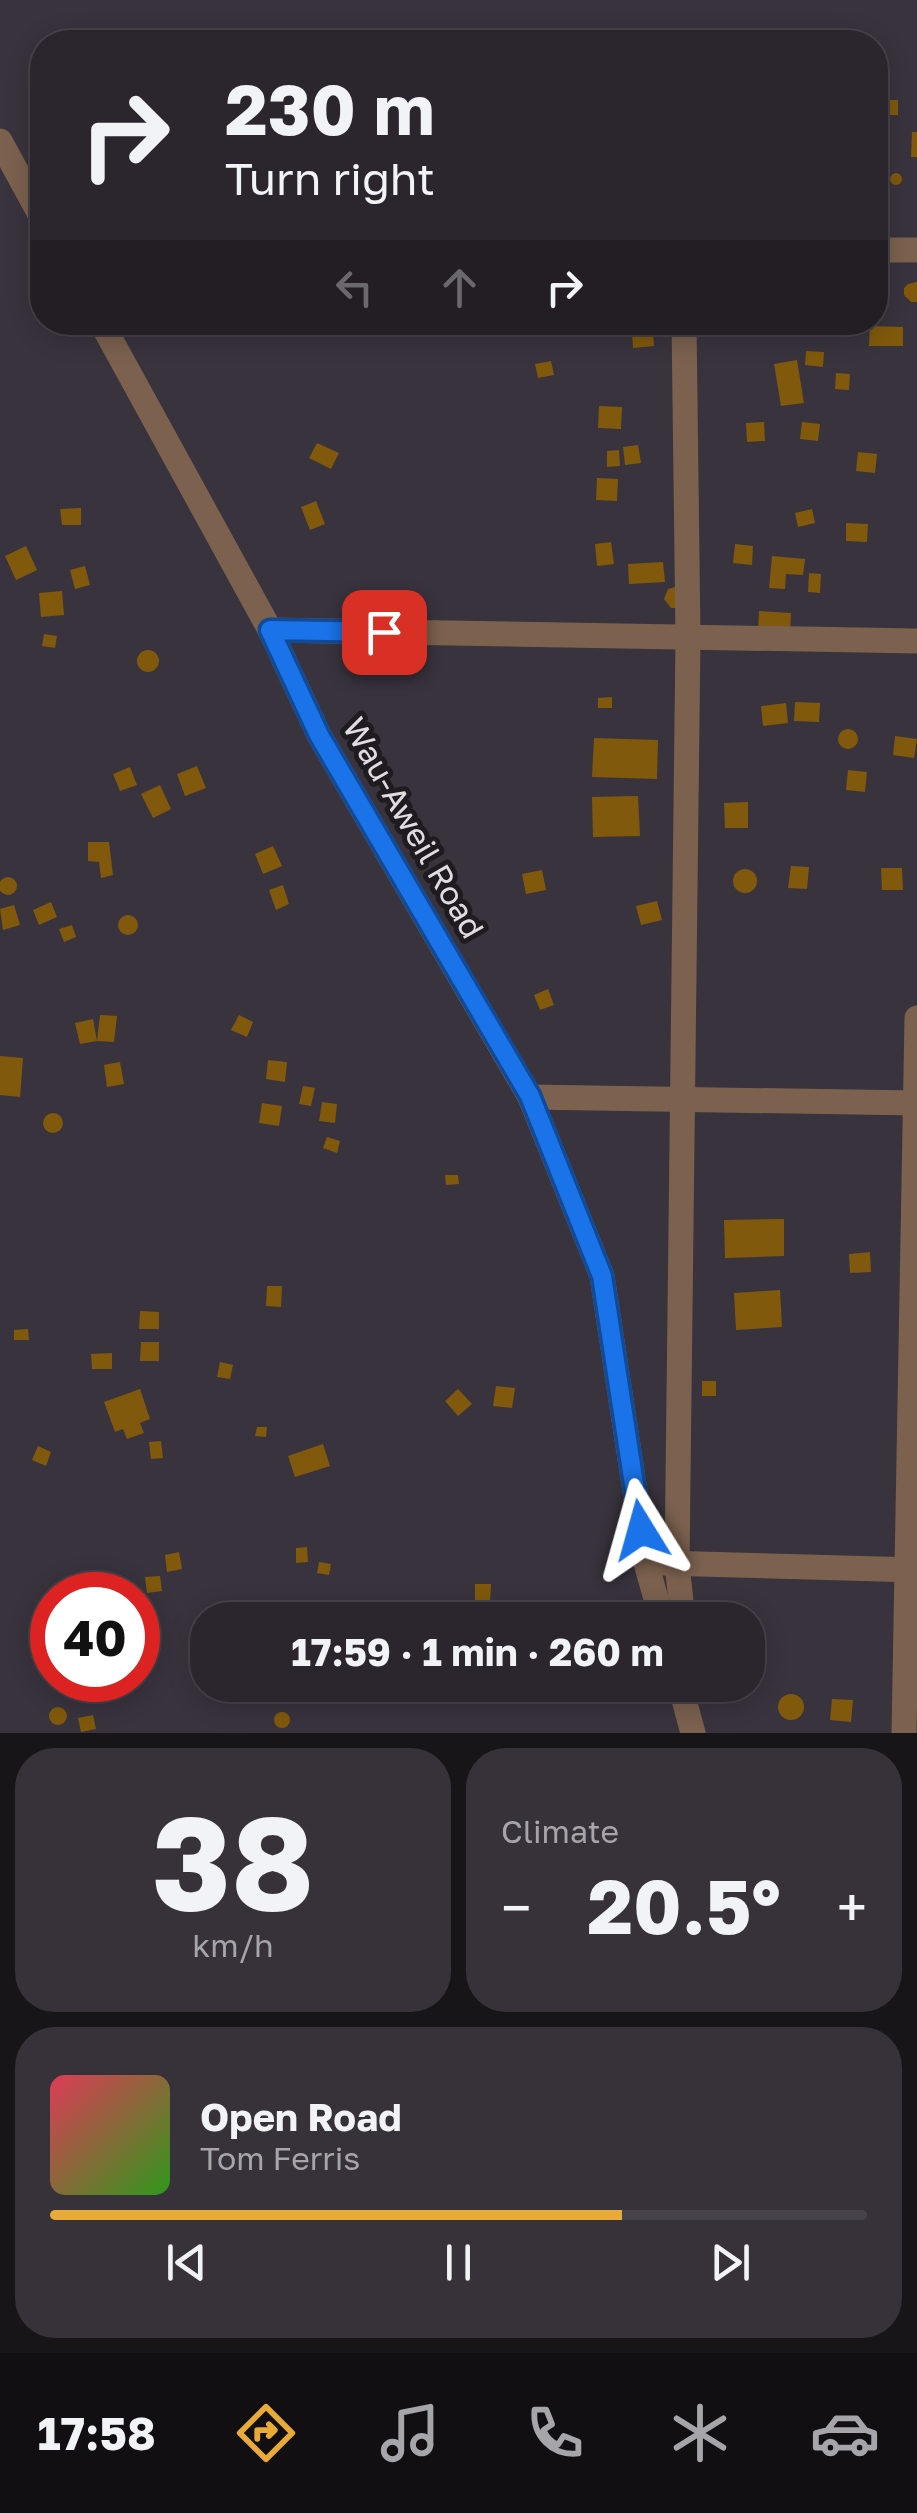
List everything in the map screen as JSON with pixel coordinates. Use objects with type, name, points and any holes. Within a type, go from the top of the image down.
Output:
[{"type":"street","points":[[0,141],[30,196]]},
{"type":"street","points":[[888,250],[917,250]]},
{"type":"street","name":"Wau-Aweil Road","points":[[108,335],[270,630],[319,735],[530,1096],[602,1276],[646,1562],[657,1602]]},
{"type":"street","points":[[681,1602],[677,1564],[680,1099],[688,637],[684,335]]},
{"type":"street","points":[[270,630],[917,641]]},
{"type":"street","points":[[904,1733],[911,1570],[917,1018]]},
{"type":"street","points":[[530,1096],[916,1103]]},
{"type":"street","points":[[646,1562],[911,1570]]},
{"type":"street","points":[[685,1702],[694,1733]]},
{"type":"street","points":[[691,1702],[694,1733]]},
{"type":"building","points":[[888,100],[898,100],[898,115],[888,115]]},
{"type":"building","points":[[912,132],[917,132],[917,157],[911,157]]},
{"type":"building","points":[[891,174],[901,174],[901,184],[891,184]]},
{"type":"building","points":[[917,282],[917,302],[911,302],[904,295],[904,288]]},
{"type":"building","points":[[888,327],[903,327],[903,346],[869,346],[870,335],[888,335]]},
{"type":"building","points":[[632,335],[653,335],[654,346],[633,348]]},
{"type":"building","points":[[806,351],[824,352],[823,367],[805,365]]},
{"type":"building","points":[[797,360],[804,403],[781,406],[774,364]]},
{"type":"building","points":[[551,361],[554,375],[538,378],[535,364]]},
{"type":"building","points":[[836,373],[850,374],[849,390],[835,389]]},
{"type":"building","points":[[599,406],[622,407],[621,429],[598,428]]},
{"type":"building","points":[[764,422],[765,441],[747,442],[746,423]]},
{"type":"building","points":[[802,422],[820,424],[818,441],[800,439]]},
{"type":"building","points":[[317,443],[339,453],[331,469],[309,458]]},
{"type":"building","points":[[638,445],[641,463],[625,465],[623,447]]},
{"type":"building","points":[[619,450],[620,466],[607,467],[607,451]]},
{"type":"building","points":[[858,452],[877,454],[875,473],[856,471]]},
{"type":"building","points":[[597,478],[618,479],[617,501],[596,500]]},
{"type":"building","points":[[316,501],[325,524],[310,530],[301,507]]},
{"type":"building","points":[[81,508],[81,525],[62,525],[60,509]]},
{"type":"building","points":[[812,509],[815,523],[798,527],[795,513]]},
{"type":"building","points":[[846,523],[868,524],[867,542],[846,541]]},
{"type":"building","points":[[611,542],[614,564],[597,566],[595,544]]},
{"type":"building","points":[[735,544],[753,546],[752,565],[733,563]]},
{"type":"building","points":[[26,546],[37,570],[16,580],[5,556]]},
{"type":"building","points":[[772,556],[805,559],[803,575],[786,574],[785,589],[769,588]]},
{"type":"building","points":[[663,562],[665,582],[629,584],[628,564]]},
{"type":"building","points":[[85,566],[90,585],[75,589],[70,570]]},
{"type":"building","points":[[809,573],[821,574],[820,593],[808,592]]},
{"type":"building","points":[[675,587],[677,608],[671,608],[664,599],[668,589]]},
{"type":"building","points":[[62,591],[64,615],[41,617],[39,593]]},
{"type":"building","points":[[759,611],[791,613],[790,633],[758,631]]},
{"type":"building","points":[[44,634],[57,636],[55,648],[42,646]]},
{"type":"building","points":[[148,650],[156,653],[156,669],[148,672],[140,669],[137,661],[140,653]]},
{"type":"building","points":[[612,697],[612,708],[598,708],[598,698]]},
{"type":"building","points":[[795,702],[820,703],[819,722],[794,721]]},
{"type":"building","points":[[786,703],[788,723],[763,726],[761,706]]},
{"type":"building","points":[[844,729],[852,729],[858,739],[852,749],[844,749],[838,743],[838,735]]},
{"type":"building","points":[[895,736],[917,739],[914,758],[893,755]]},
{"type":"building","points":[[594,738],[658,740],[657,779],[592,777]]},
{"type":"building","points":[[197,766],[206,788],[185,796],[177,774]]},
{"type":"building","points":[[130,767],[137,785],[120,791],[113,774]]},
{"type":"building","points":[[848,770],[867,772],[865,792],[846,790]]},
{"type":"building","points":[[160,785],[171,809],[153,818],[141,794]]},
{"type":"building","points":[[638,796],[640,836],[593,837],[592,797]]},
{"type":"building","points":[[748,802],[748,828],[725,828],[724,803]]},
{"type":"building","points":[[88,842],[109,842],[113,875],[101,878],[99,862],[88,861]]},
{"type":"building","points":[[273,846],[282,866],[263,874],[255,854]]},
{"type":"building","points":[[791,866],[809,867],[807,889],[788,888]]},
{"type":"building","points":[[881,868],[902,868],[903,890],[882,890]]},
{"type":"building","points":[[745,869],[754,872],[754,890],[745,893],[736,890],[733,881],[736,872]]},
{"type":"building","points":[[542,870],[546,890],[526,894],[522,874]]},
{"type":"building","points":[[8,877],[17,886],[8,895],[-1,886]]},
{"type":"building","points":[[283,885],[289,904],[276,910],[269,890]]},
{"type":"building","points":[[657,901],[662,920],[641,925],[636,906]]},
{"type":"building","points":[[51,902],[57,917],[39,925],[33,910]]},
{"type":"building","points":[[14,905],[20,925],[3,930],[0,909]]},
{"type":"building","points":[[128,915],[138,925],[128,935],[118,925]]},
{"type":"building","points":[[72,925],[76,937],[64,942],[59,929]]},
{"type":"building","points":[[548,989],[554,1005],[540,1010],[534,995]]},
{"type":"building","points":[[100,1015],[117,1016],[114,1042],[97,1041]]},
{"type":"building","points":[[239,1015],[253,1022],[247,1037],[231,1030]]},
{"type":"building","points":[[93,1019],[97,1041],[80,1044],[75,1023]]},
{"type":"building","points":[[0,1056],[23,1058],[20,1097],[0,1095]]},
{"type":"building","points":[[268,1060],[287,1062],[285,1082],[266,1079]]},
{"type":"building","points":[[120,1062],[124,1084],[107,1087],[104,1065]]},
{"type":"building","points":[[303,1086],[315,1088],[311,1106],[299,1104]]},
{"type":"building","points":[[322,1102],[337,1104],[335,1123],[319,1121]]},
{"type":"building","points":[[262,1103],[282,1106],[279,1126],[259,1123]]},
{"type":"building","points":[[53,1113],[63,1123],[53,1133],[43,1123]]},
{"type":"building","points":[[327,1137],[340,1141],[337,1153],[323,1148]]},
{"type":"building","points":[[445,1175],[458,1175],[459,1184],[446,1185]]},
{"type":"building","points":[[784,1219],[784,1256],[725,1258],[724,1220]]},
{"type":"building","points":[[870,1252],[871,1272],[850,1273],[849,1254]]},
{"type":"building","points":[[267,1286],[282,1286],[281,1307],[266,1306]]},
{"type":"building","points":[[780,1290],[782,1327],[736,1330],[734,1293]]},
{"type":"building","points":[[140,1311],[159,1312],[159,1329],[139,1329]]},
{"type":"building","points":[[28,1329],[29,1340],[14,1340],[14,1330]]},
{"type":"building","points":[[141,1342],[159,1342],[159,1361],[140,1361]]},
{"type":"building","points":[[112,1353],[112,1369],[92,1369],[91,1354]]},
{"type":"building","points":[[220,1362],[233,1365],[230,1379],[217,1377]]},
{"type":"building","points":[[702,1381],[716,1381],[716,1396],[702,1396]]},
{"type":"building","points":[[496,1386],[515,1388],[512,1408],[493,1406]]},
{"type":"building","points":[[140,1389],[150,1419],[140,1423],[144,1433],[127,1439],[123,1429],[115,1432],[104,1402]]},
{"type":"building","points":[[458,1389],[472,1404],[458,1416],[445,1401]]},
{"type":"building","points":[[257,1427],[267,1427],[266,1437],[255,1436]]},
{"type":"building","points":[[161,1441],[163,1458],[151,1459],[149,1442]]},
{"type":"building","points":[[323,1444],[330,1466],[295,1477],[288,1456]]},
{"type":"building","points":[[38,1446],[51,1452],[46,1466],[32,1460]]},
{"type":"building","points":[[307,1547],[308,1562],[296,1563],[296,1548]]},
{"type":"building","points":[[179,1552],[182,1569],[167,1572],[165,1555]]},
{"type":"building","points":[[319,1562],[331,1564],[329,1575],[317,1573]]},
{"type":"building","points":[[475,1584],[491,1584],[490,1602],[475,1602]]},
{"type":"building","points":[[791,1694],[800,1698],[804,1707],[800,1716],[791,1720],[782,1716],[778,1707],[782,1698]]},
{"type":"building","points":[[832,1699],[853,1700],[851,1722],[830,1720]]},
{"type":"building","points":[[58,1707],[65,1709],[65,1723],[58,1725],[51,1723],[49,1716],[51,1709]]},
{"type":"building","points":[[282,1712],[290,1720],[282,1728],[274,1720]]},
{"type":"building","points":[[93,1715],[96,1729],[81,1732],[78,1718]]},
{"type":"route","points":[[384,632],[270,630],[319,735],[530,1096],[602,1276],[641,1530]]}]
